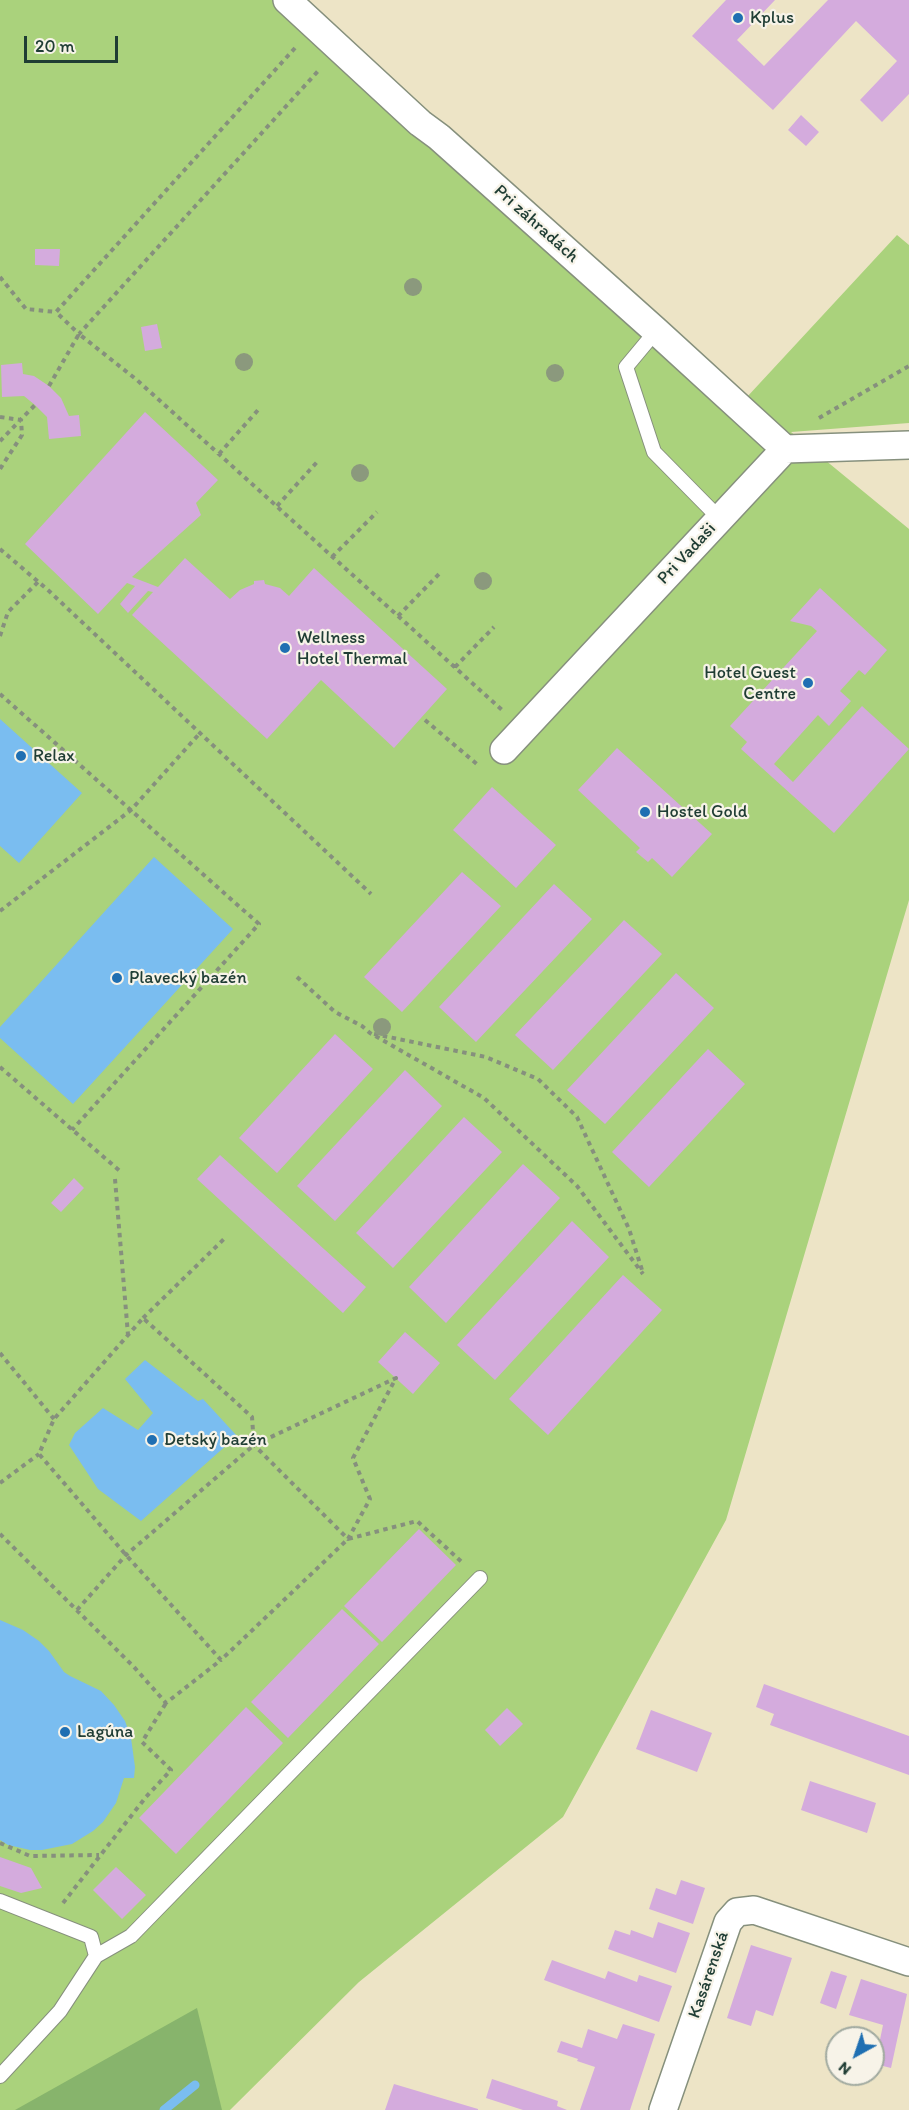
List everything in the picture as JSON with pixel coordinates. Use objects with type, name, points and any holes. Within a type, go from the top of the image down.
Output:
[{"type":"street","name":"Pri záhradách","points":[[287,0],[420,123],[656,331],[785,449]]},
{"type":"street","points":[[785,449],[909,445]]},
{"type":"street","name":"Pri Vadaši","points":[[504,750],[785,449]]},
{"type":"street","name":"Kasárenská","points":[[663,2110],[728,1922],[737,1912],[754,1910],[909,1962]]},
{"type":"lane","points":[[656,331],[626,367],[654,452],[720,519]]},
{"type":"lane","points":[[0,2076],[60,2011],[96,1956],[131,1936],[480,1578]]},
{"type":"lane","points":[[0,1901],[91,1937],[96,1956]]},
{"type":"path","points":[[56,312],[315,26]]},
{"type":"path","points":[[49,386],[79,334],[340,47]]},
{"type":"path","points":[[0,277],[26,309],[56,312],[79,334],[137,380],[524,730]]},
{"type":"path","points":[[785,449],[810,423],[909,366]]},
{"type":"path","points":[[0,441],[35,405]]},
{"type":"path","points":[[219,454],[258,410]]},
{"type":"path","points":[[0,417],[21,420]]},
{"type":"path","points":[[0,469],[22,435],[21,420]]},
{"type":"path","points":[[277,506],[318,460]]},
{"type":"path","points":[[332,557],[376,512]]},
{"type":"path","points":[[0,549],[371,894]]},
{"type":"path","points":[[398,616],[439,574]]},
{"type":"path","points":[[0,636],[8,612],[38,582]]},
{"type":"path","points":[[455,667],[494,627]]},
{"type":"path","points":[[0,694],[259,924],[72,1130]]},
{"type":"path","points":[[425,720],[486,771]]},
{"type":"path","points":[[0,911],[131,810],[200,733]]},
{"type":"path","points":[[297,977],[335,1012],[362,1026],[370,1033],[484,1098],[577,1186],[643,1274],[629,1229],[578,1117],[538,1079],[486,1058],[370,1033]]},
{"type":"path","points":[[0,1067],[121,1172]]},
{"type":"path","points":[[116,1179],[128,1336]]},
{"type":"path","points":[[0,1484],[39,1454],[54,1419],[143,1318],[225,1238]]},
{"type":"path","points":[[143,1318],[252,1417],[254,1445],[348,1539]]},
{"type":"path","points":[[0,1353],[54,1419]]},
{"type":"path","points":[[49,1920],[146,1797],[171,1770],[142,1742],[166,1704],[221,1660],[348,1539],[369,1499],[352,1458],[396,1378],[254,1445],[126,1555],[77,1610]]},
{"type":"path","points":[[39,1454],[221,1660]]},
{"type":"path","points":[[348,1539],[417,1521],[480,1578]]},
{"type":"path","points":[[0,1534],[134,1667],[166,1704]]},
{"type":"path","points":[[0,1843],[30,1856],[100,1855]]},
{"type":"green space","points":[[0,0],[305,0],[747,397],[897,235],[909,245],[909,423],[791,432],[909,529],[909,900],[726,1520],[563,1817],[359,1982],[230,2110],[0,2110]]},
{"type":"green space","points":[[197,2008],[222,2110],[15,2110]]},
{"type":"water","name":"Relax","points":[[0,719],[82,793],[19,863],[0,846]]},
{"type":"water","name":"Plavecký bazén","points":[[154,857],[233,929],[73,1104],[0,1038],[0,1027]]},
{"type":"water","name":"Detský bazén","points":[[145,1360],[198,1401],[203,1399],[237,1436],[141,1521],[98,1489],[69,1445],[75,1433],[103,1408],[138,1430],[153,1413],[125,1379]]},
{"type":"water","name":"Lagúna","points":[[0,1620],[23,1630],[39,1641],[64,1672],[101,1691],[125,1721],[131,1738],[135,1767],[134,1778],[124,1778],[116,1803],[103,1822],[72,1844],[30,1850],[8,1845],[0,1840]]},
{"type":"building","points":[[726,0],[775,0],[737,40],[764,66],[828,0],[909,0],[909,94],[882,122],[860,100],[897,61],[856,21],[773,110],[692,36]]},
{"type":"building","points":[[801,115],[819,132],[806,146],[788,130]]},
{"type":"building","points":[[35,249],[60,249],[59,266],[35,265]]},
{"type":"building","points":[[157,324],[162,348],[145,351],[141,327]]},
{"type":"building","points":[[22,363],[23,374],[34,376],[49,386],[61,398],[69,416],[79,415],[81,436],[49,439],[47,417],[35,405],[24,396],[2,397],[1,365]]},
{"type":"building","name":"Wellness Hotel Thermal","points":[[145,412],[218,480],[196,503],[201,515],[132,577],[158,587],[185,558],[230,599],[240,590],[254,584],[254,581],[264,580],[265,584],[280,588],[289,596],[314,568],[447,689],[394,748],[321,680],[267,739],[132,615],[153,592],[148,591],[128,613],[120,604],[135,586],[127,583],[98,614],[25,544]]},
{"type":"building","points":[[820,588],[887,650],[865,675],[859,670],[840,691],[851,701],[829,726],[818,715],[774,764],[793,782],[862,706],[909,749],[834,833],[741,749],[747,742],[730,726],[817,631],[811,626],[790,621]]},
{"type":"building","name":"Hostel Gold","points":[[617,748],[712,834],[672,877],[652,858],[648,862],[636,852],[640,848],[578,790]]},
{"type":"building","points":[[492,787],[556,845],[516,888],[453,830]]},
{"type":"building","points":[[462,872],[501,906],[402,1012],[364,977]]},
{"type":"building","points":[[554,884],[592,919],[476,1042],[439,1007]]},
{"type":"building","points":[[624,920],[662,954],[553,1070],[515,1035]]},
{"type":"building","points":[[676,973],[714,1008],[605,1124],[567,1090]]},
{"type":"building","points":[[335,1034],[373,1069],[277,1173],[239,1138]]},
{"type":"building","points":[[708,1049],[745,1084],[649,1187],[612,1152]]},
{"type":"building","points":[[405,1070],[442,1106],[335,1221],[297,1186]]},
{"type":"building","points":[[464,1117],[502,1152],[393,1268],[356,1233]]},
{"type":"building","points":[[220,1155],[366,1287],[343,1313],[197,1179]]},
{"type":"building","points":[[523,1164],[560,1198],[446,1323],[409,1287]]},
{"type":"building","points":[[74,1178],[84,1188],[61,1212],[51,1203]]},
{"type":"building","points":[[572,1221],[609,1257],[495,1380],[457,1345]]},
{"type":"building","points":[[623,1275],[662,1310],[548,1435],[509,1399]]},
{"type":"building","points":[[405,1332],[440,1363],[413,1394],[378,1362]]},
{"type":"building","points":[[419,1529],[456,1565],[382,1642],[344,1606]]},
{"type":"building","points":[[342,1609],[379,1644],[288,1738],[251,1702]]},
{"type":"building","points":[[764,1684],[909,1736],[909,1775],[770,1725],[774,1714],[756,1707]]},
{"type":"building","points":[[246,1707],[283,1743],[176,1854],[139,1818]]},
{"type":"building","points":[[507,1708],[523,1724],[500,1746],[485,1730]]},
{"type":"building","points":[[651,1710],[712,1733],[697,1772],[636,1749]]},
{"type":"building","points":[[810,1781],[876,1803],[867,1833],[801,1810]]},
{"type":"building","points":[[0,1857],[31,1868],[42,1888],[21,1893],[0,1886]]},
{"type":"building","points":[[116,1867],[146,1895],[122,1919],[93,1890]]},
{"type":"building","points":[[681,1880],[705,1888],[693,1924],[649,1909],[656,1888],[676,1895]]},
{"type":"building","points":[[658,1922],[690,1933],[676,1973],[608,1949],[615,1930],[630,1935],[631,1930],[653,1938]]},
{"type":"building","points":[[751,1945],[792,1958],[773,2016],[756,2010],[751,2026],[727,2018]]},
{"type":"building","points":[[552,1960],[605,1979],[608,1971],[637,1982],[639,1975],[672,1986],[659,2022],[544,1980]]},
{"type":"building","points":[[831,1971],[847,1976],[836,2009],[820,2003]]},
{"type":"building","points":[[861,1979],[907,1994],[891,2068],[885,2066],[885,2026],[849,2015]]},
{"type":"building","points":[[623,2024],[655,2034],[630,2110],[580,2110],[595,2067],[557,2052],[561,2041],[582,2048],[588,2029],[617,2039]]},
{"type":"building","points":[[492,2079],[558,2101],[557,2106],[567,2110],[523,2110],[486,2098]]},
{"type":"building","points":[[394,2084],[478,2109],[478,2110],[385,2110]]},
{"type":"waterway","points":[[164,2110],[195,2085]]},
{"type":"place","name":"Kplus","points":[[738,18]]},
{"type":"place","name":"Wellness Hotel Thermal","points":[[285,648]]},
{"type":"place","name":"Hotel Guest Centre","points":[[808,683]]},
{"type":"place","name":"Relax","points":[[21,756]]},
{"type":"place","name":"Hostel Gold","points":[[645,812]]},
{"type":"place","name":"Plavecký bazén","points":[[117,978]]},
{"type":"place","name":"Detský bazén","points":[[152,1440]]},
{"type":"place","name":"Lagúna","points":[[65,1732]]}]
